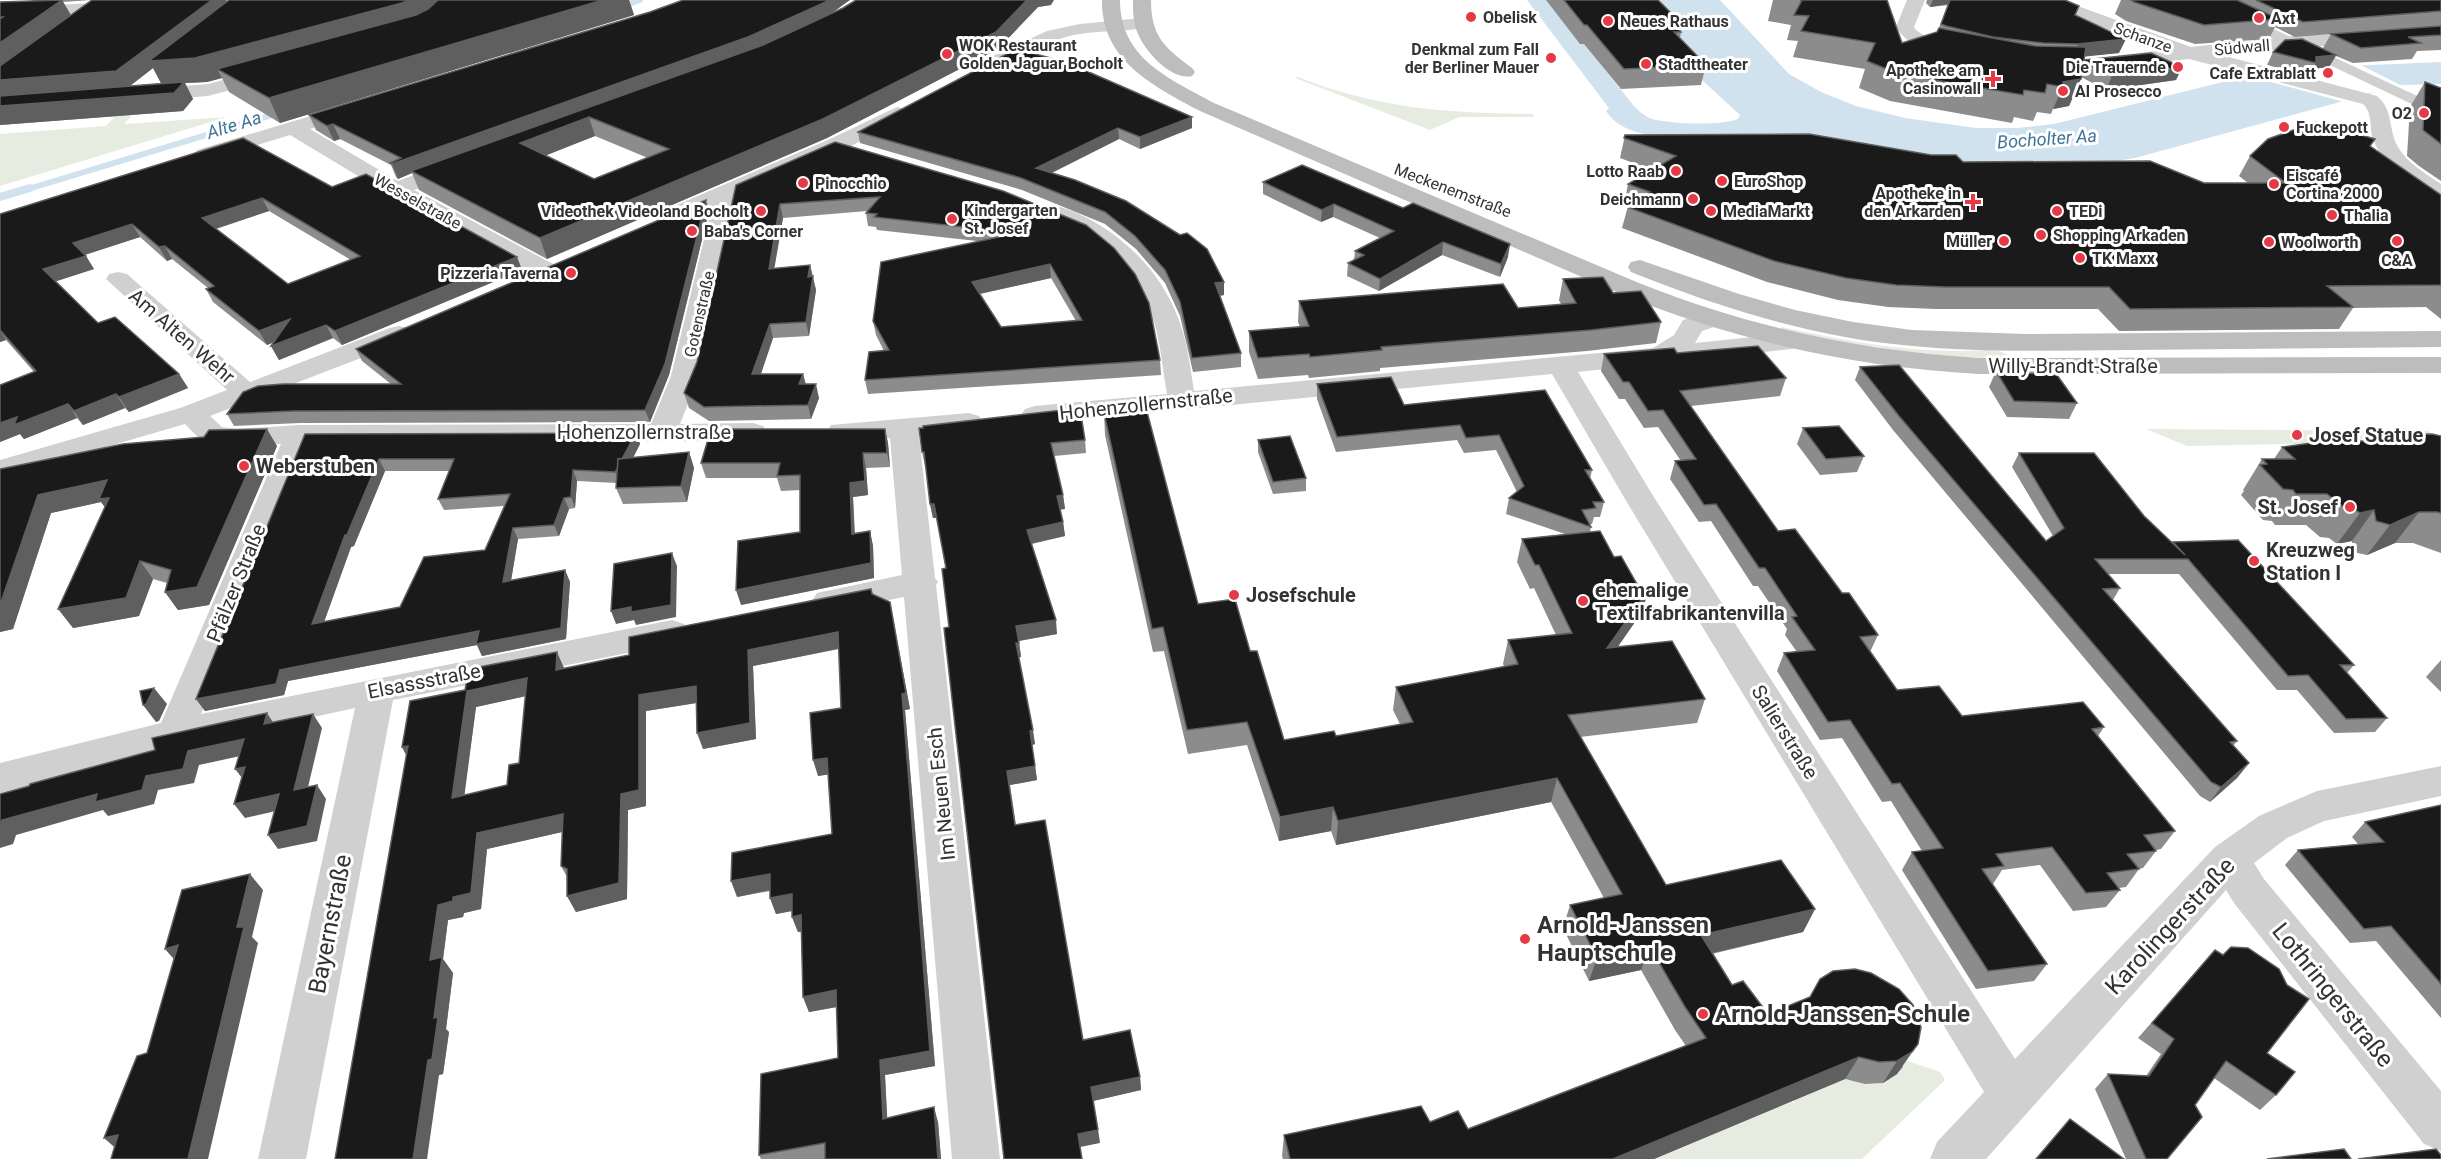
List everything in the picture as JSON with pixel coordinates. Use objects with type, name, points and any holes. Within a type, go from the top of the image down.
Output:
[{"type":"main road","name":"Meckenemstraße","points":[[1111,0],[1109,12],[1113,25],[1130,56],[1180,93],[1207,107],[1624,285],[1711,319]]},
{"type":"main road","points":[[1142,0],[1142,23]]},
{"type":"main road","name":"Meckenemstraße","points":[[1142,23],[1146,37],[1169,61],[1229,99],[1338,145],[1509,212]]},
{"type":"main road","points":[[1569,237],[1616,258],[1719,296],[1790,329]]},
{"type":"main road","name":"Willy-Brandt-Straße","points":[[1711,319],[1790,329],[1961,341],[2441,339]]},
{"type":"main road","name":"Willy-Brandt-Straße","points":[[1790,329],[1919,364],[1979,366],[2441,365]]},
{"type":"street","points":[[1916,0],[1905,27],[1910,37],[1938,49],[1971,54]]},
{"type":"street","name":"Schanze","points":[[2046,0],[2140,37],[2186,52],[2360,97],[2377,104],[2380,110],[2379,123],[2386,147],[2415,176],[2441,194]]},
{"type":"street","points":[[2179,7],[2206,3],[2241,2]]},
{"type":"street","points":[[2206,3],[2441,113]]},
{"type":"street","points":[[74,26],[98,5]]},
{"type":"street","points":[[0,12],[98,5],[140,6]]},
{"type":"street","points":[[2066,6],[2112,7]]},
{"type":"street","points":[[963,78],[1010,53],[1053,35],[1113,25],[1142,23]]},
{"type":"street","name":"Südwall","points":[[2092,63],[2293,42],[2441,33]]},
{"type":"street","points":[[159,75],[128,97],[208,90],[286,69]]},
{"type":"street","points":[[180,162],[372,103]]},
{"type":"street","points":[[643,227],[836,145],[914,104]]},
{"type":"street","name":"Wesselstraße","points":[[292,128],[396,189],[546,270]]},
{"type":"street","points":[[836,145],[869,155]]},
{"type":"street","points":[[396,189],[482,157]]},
{"type":"street","name":"Gotenstraße","points":[[662,432],[685,376],[727,192]]},
{"type":"street","points":[[1031,204],[1096,231],[1125,255],[1150,284],[1165,316],[1182,400]]},
{"type":"street","points":[[525,279],[568,261]]},
{"type":"street","name":"Am Alten Wehr","points":[[117,279],[246,393]]},
{"type":"street","name":"Hohenzollernstraße","points":[[1659,356],[1684,340],[1692,326],[1711,319]]},
{"type":"street","points":[[0,469],[190,414],[417,327]]},
{"type":"street","name":"Hohenzollernstraße","points":[[811,432],[904,429],[1182,400],[1659,356],[1790,329]]},
{"type":"street","name":"Salierstraße","points":[[1561,366],[1652,519],[2014,1096]]},
{"type":"street","name":"Hohenzollernstraße","points":[[190,414],[213,434],[237,438],[300,434],[777,432]]},
{"type":"street","name":"Im Neuen Esch","points":[[904,429],[921,582],[976,1159]]},
{"type":"street","name":"Pfälzer Straße","points":[[174,733],[284,467],[300,434]]},
{"type":"street","points":[[793,608],[921,582]]},
{"type":"street","name":"Elsassstraße","points":[[0,778],[174,733],[701,626]]},
{"type":"street","name":"Bayernstraße","points":[[282,1159],[377,690]]},
{"type":"street","name":"Karolingerstraße","points":[[1954,1159],[2229,859],[2273,827],[2317,807],[2441,781]]},
{"type":"street","name":"Lothringerstraße","points":[[2229,859],[2249,891],[2441,1128]]},
{"type":"shaded area","points":[[1298,77],[1328,88],[1385,103],[1442,110],[1533,114],[1534,117],[1459,117],[1430,130],[1295,78]]},
{"type":"shaded area","points":[[145,101],[124,124],[227,117],[0,186],[0,134],[106,126],[128,103]]},
{"type":"shaded area","points":[[1781,327],[1849,341],[1918,350],[1990,350],[2007,354],[2013,358],[1955,356],[1898,350],[1783,331]]},
{"type":"shaded area","points":[[2146,429],[2428,431],[2441,441],[2187,446]]},
{"type":"shaded area","points":[[1905,1060],[1940,1072],[1945,1080],[1862,1159],[1654,1159],[1792,1101],[1795,1105],[1794,1100],[1845,1079],[1865,1084],[1883,1083],[1900,1072]]},
{"type":"water","name":"Bocholter Aa","points":[[1527,0],[1550,0],[1633,105],[1649,118],[1670,122],[1720,123],[1738,119],[1740,115],[1690,69],[1638,0],[1720,0],[1789,74],[1821,92],[1856,106],[1905,118],[1976,128],[2017,128],[2054,124],[2282,69],[2441,62],[2441,84],[2402,85],[2135,158],[2066,166],[2019,167],[1973,164],[1844,141],[1779,134],[1671,138],[1634,131],[1621,126],[1610,117],[1606,111],[1609,108]]},
{"type":"pier","points":[[2359,64],[2404,87],[2354,96],[2344,102],[2242,74],[2258,71]]},
{"type":"building","points":[[62,0],[0,43],[0,19],[3,17],[0,17],[0,2]]},
{"type":"building","points":[[92,0],[212,0],[116,71],[0,80],[0,66]]},
{"type":"building","points":[[229,0],[409,0],[195,58],[149,61]]},
{"type":"building","points":[[438,0],[603,0],[269,98],[217,69],[416,15],[428,9]]},
{"type":"building","points":[[683,0],[830,0],[748,37],[392,164],[390,163],[401,158],[333,124],[327,126],[309,115],[650,12]]},
{"type":"building","points":[[856,0],[1027,0],[996,32],[823,119],[540,238],[411,171],[763,45]],"holes":[[[589,117],[669,149],[594,179],[520,143]]]},
{"type":"building","points":[[1564,0],[1658,0],[1679,21],[1672,22],[1681,32],[1674,32],[1706,65],[1624,69]]},
{"type":"building","points":[[1802,0],[1887,0],[1902,43],[1937,32],[1939,28],[2036,46],[2086,47],[2081,79],[2063,82],[2063,87],[2047,84],[2045,93],[2024,90],[2023,95],[1899,74],[1867,61],[1875,43],[1801,31],[1809,16],[1794,15]]},
{"type":"building","points":[[1950,0],[2065,0],[2079,6],[2075,15],[2126,39],[2078,44],[2043,43],[1993,37],[1941,24]]},
{"type":"building","points":[[2131,0],[2237,0],[2279,19],[2204,25]]},
{"type":"building","points":[[2256,0],[2441,0],[2441,11],[2303,22]]},
{"type":"building","points":[[2441,26],[2441,35],[2408,37],[2421,43],[2361,48],[2331,34]]},
{"type":"building","points":[[2302,39],[2336,55],[2316,57],[2316,63],[2273,52],[2285,40]]},
{"type":"building","points":[[1016,49],[1066,62],[1192,117],[1140,137],[1118,128],[1036,168],[1075,180],[1126,201],[1180,235],[1187,233],[1207,249],[1224,282],[1215,283],[1241,353],[1192,358],[1180,302],[1165,270],[1135,236],[1105,212],[1021,178],[858,132]]},
{"type":"building","points":[[2151,53],[2182,67],[2112,76],[2084,62],[2084,60]]},
{"type":"building","points":[[184,82],[174,93],[0,106],[0,96]]},
{"type":"building","points":[[2425,82],[2441,88],[2441,144],[2423,130]]},
{"type":"building","name":"Shopping Arkaden","points":[[2316,122],[2375,139],[2370,146],[2441,195],[2441,285],[2327,286],[2353,307],[2130,309],[2109,287],[1945,287],[1896,285],[1846,278],[1774,261],[1627,207],[1650,192],[1628,184],[1676,156],[1624,138],[1625,135],[1809,134],[1931,155],[1956,155],[1963,162],[2150,161],[2204,183],[2286,183],[2250,156],[2268,139]]},
{"type":"building","points":[[243,138],[332,187],[366,174],[517,257],[335,331],[326,325],[271,346],[290,319],[259,331],[206,289],[214,286],[165,246],[159,247],[132,224],[73,243],[86,256],[43,269],[98,323],[115,317],[179,374],[119,397],[116,394],[74,411],[68,404],[14,425],[17,417],[0,423],[0,385],[36,371],[0,330],[0,214]],"holes":[[[262,198],[360,256],[288,284],[202,218]]]},
{"type":"building","points":[[835,142],[1003,191],[1086,225],[1114,248],[1135,274],[1149,303],[1160,360],[865,380],[869,352],[889,350],[873,321],[881,262],[1018,233],[874,217],[877,214],[866,213],[880,197],[780,204],[769,269],[810,265],[808,277],[813,276],[806,322],[770,324],[752,374],[803,374],[799,384],[816,384],[808,405],[704,407],[684,393],[697,362],[736,185]],"holes":[[[1050,264],[1082,320],[1001,327],[972,282]]]},
{"type":"building","points":[[1302,165],[1403,208],[1413,203],[1510,244],[1501,264],[1443,242],[1380,279],[1348,263],[1364,255],[1355,251],[1394,231],[1334,204],[1322,210],[1263,182]]},
{"type":"building","points":[[706,200],[665,364],[645,410],[293,411],[227,414],[243,392],[258,386],[401,384],[356,349]]},
{"type":"building","points":[[1603,277],[1613,293],[1641,291],[1661,322],[1381,347],[1382,350],[1310,357],[1309,354],[1258,358],[1249,331],[1309,326],[1299,301],[1503,284],[1518,308],[1576,303],[1563,279]]},
{"type":"building","points":[[1758,346],[1786,378],[1680,391],[1778,531],[1795,529],[1842,593],[1849,593],[1878,635],[1860,637],[1897,690],[1939,686],[1962,716],[2083,702],[2104,727],[2092,729],[2175,831],[2144,835],[2156,851],[2127,854],[2139,869],[2107,873],[2120,890],[2086,893],[2052,847],[1996,854],[2004,866],[1982,869],[2047,964],[1988,971],[1912,852],[1943,848],[1900,783],[1892,784],[1850,720],[1828,722],[1784,653],[1815,650],[1792,617],[1797,616],[1765,568],[1759,568],[1716,504],[1704,505],[1675,461],[1696,459],[1663,410],[1648,411],[1629,382],[1623,382],[1604,354],[1674,348],[1677,353]]},
{"type":"building","points":[[1899,365],[2046,541],[2064,528],[2019,453],[2094,453],[2144,516],[2185,555],[2173,542],[2238,540],[2354,665],[2340,665],[2387,718],[2346,719],[2308,675],[2288,676],[2188,559],[2095,559],[2120,588],[2103,589],[2237,741],[2230,742],[2249,763],[2221,787],[2211,782],[1899,416],[1860,367]]},
{"type":"building","points":[[1996,371],[2057,375],[2077,403],[2014,401]]},
{"type":"building","points":[[1391,377],[1404,405],[1545,390],[1592,470],[1585,470],[1604,502],[1593,502],[1596,508],[1582,510],[1591,527],[1509,498],[1524,486],[1499,435],[1466,438],[1460,425],[1337,437],[1317,384]]},
{"type":"building","points":[[1080,408],[1085,440],[1051,443],[1063,495],[1057,496],[1063,522],[1027,530],[1056,620],[1016,626],[1019,643],[1016,643],[1033,730],[1030,731],[1035,766],[1007,771],[1015,825],[1045,820],[1083,1040],[1130,1030],[1140,1077],[1091,1087],[1098,1130],[1078,1134],[1082,1159],[1004,1159],[944,628],[949,627],[942,569],[946,568],[934,504],[930,504],[919,428]]},
{"type":"building","points":[[1146,408],[1198,604],[1235,599],[1250,651],[1257,651],[1284,740],[1334,731],[1336,736],[1413,722],[1396,687],[1518,664],[1508,640],[1572,633],[1539,565],[1535,565],[1522,539],[1600,531],[1614,557],[1621,556],[1637,584],[1649,589],[1607,648],[1672,641],[1705,699],[1568,715],[1666,885],[1781,860],[1815,909],[1701,935],[1732,985],[1743,981],[1768,1014],[1810,997],[1820,979],[1833,971],[1855,969],[1871,973],[1899,989],[1913,1005],[1921,1027],[1918,1044],[1912,1052],[1897,1061],[1879,1062],[1859,1057],[1613,1159],[1290,1159],[1284,1135],[1421,1106],[1430,1122],[1458,1111],[1468,1129],[1706,1038],[1650,947],[1597,958],[1570,905],[1622,894],[1557,778],[1338,821],[1333,807],[1280,817],[1247,722],[1187,730],[1163,627],[1152,629],[1104,413]]},
{"type":"building","points":[[1839,426],[1864,456],[1826,459],[1803,428]]},
{"type":"building","points":[[267,429],[197,587],[165,592],[171,570],[140,561],[126,598],[58,609],[109,498],[99,499],[107,480],[38,495],[0,605],[0,469],[123,444],[204,437],[209,430]]},
{"type":"building","points":[[711,429],[885,429],[887,453],[863,453],[865,481],[850,483],[852,534],[870,531],[871,563],[736,590],[738,541],[800,532],[800,475],[777,476],[780,463],[701,463]]},
{"type":"building","points":[[636,433],[622,459],[618,459],[618,468],[615,472],[573,470],[571,497],[564,498],[554,525],[513,528],[503,582],[565,570],[561,628],[476,644],[479,631],[280,670],[276,684],[196,699],[305,434]],"holes":[[[379,459],[454,459],[438,499],[510,494],[485,550],[424,557],[400,607],[312,624],[345,535],[347,535]]]},
{"type":"building","points":[[2432,434],[2441,436],[2441,513],[2419,512],[2390,525],[2376,521],[2374,510],[2360,513],[2351,507],[2342,506],[2327,494],[2296,494],[2293,490],[2283,489],[2260,465],[2267,464],[2262,459],[2295,459],[2282,447],[2326,441],[2369,441],[2369,435]]},
{"type":"building","points":[[1290,436],[1306,478],[1273,482],[1258,440]]},
{"type":"building","points":[[689,452],[681,486],[616,488],[618,459]]},
{"type":"building","points":[[672,553],[671,605],[631,612],[631,607],[611,611],[614,564]]},
{"type":"building","points":[[871,589],[872,594],[890,602],[906,693],[902,694],[930,1051],[880,1060],[883,1119],[934,1107],[938,1159],[825,1159],[825,1143],[759,1155],[761,1074],[838,1058],[836,990],[803,997],[801,915],[792,917],[792,894],[770,898],[770,874],[731,881],[732,853],[832,834],[827,758],[813,760],[810,713],[841,708],[838,632],[748,650],[750,723],[697,733],[696,686],[639,695],[639,790],[621,794],[619,883],[567,896],[567,869],[561,866],[563,814],[477,833],[471,893],[453,897],[453,901],[438,905],[430,960],[442,957],[434,1018],[438,1017],[432,1059],[428,1060],[413,1159],[335,1159],[408,746],[402,747],[410,701],[465,690],[469,669],[557,652],[556,670],[629,655],[629,637]],"holes":[[[527,678],[519,763],[509,765],[507,785],[452,798],[467,691]]]},
{"type":"building","points":[[154,688],[146,704],[143,705],[140,691]]},
{"type":"building","points":[[267,713],[264,724],[313,714],[294,790],[317,785],[307,826],[268,835],[279,794],[234,804],[245,767],[235,769],[244,739],[188,751],[183,769],[146,776],[142,790],[95,802],[97,794],[2,820],[0,828],[0,794],[155,750],[152,738]]},
{"type":"building","points":[[2441,805],[2441,984],[2391,926],[2364,929],[2298,850],[2384,842],[2365,822]]},
{"type":"building","points":[[250,874],[237,927],[244,927],[188,1159],[111,1159],[118,1135],[104,1138],[137,1056],[147,1053],[178,945],[165,949],[182,890]]},
{"type":"building","points":[[2231,947],[2248,948],[2279,969],[2287,985],[2309,999],[2267,1053],[2295,1072],[2276,1095],[2226,1061],[2195,1105],[2202,1117],[2167,1159],[2146,1159],[2108,1074],[2149,1076],[2174,1039],[2152,1023],[2215,950],[2223,955]]},
{"type":"building","points":[[2070,1119],[2124,1159],[2036,1159]]},
{"type":"building","points":[[2344,1149],[2351,1159],[2267,1159]]},
{"type":"building","points":[[2436,1149],[2441,1159],[2358,1159]]},
{"type":"waterway","name":"Alte Aa","points":[[618,8],[640,0]]},
{"type":"waterway","name":"Alte Aa","points":[[25,190],[282,112]]},
{"type":"waterway","name":"Alte Aa","points":[[0,197],[30,188]]},
{"type":"place","name":"Obelisk","points":[[1471,17]]},
{"type":"place","name":"Axt","points":[[2259,18]]},
{"type":"place","name":"Neues Rathaus","points":[[1608,21]]},
{"type":"place","name":"WOK Restaurant Golden Jaguar Bocholt","points":[[947,54]]},
{"type":"place","name":"Denkmal zum Fall der Berliner Mauer","points":[[1551,58]]},
{"type":"place","name":"Stadttheater","points":[[1646,64]]},
{"type":"place","name":"Die Trauernde","points":[[2178,67]]},
{"type":"place","name":"Cafe Extrablatt","points":[[2328,73]]},
{"type":"place","name":"Apotheke am Casinowall","points":[[1993,79]]},
{"type":"place","name":"Al Prosecco","points":[[2063,91]]},
{"type":"place","name":"O2","points":[[2424,113]]},
{"type":"place","name":"Fuckepott","points":[[2284,127]]},
{"type":"place","name":"Lotto Raab","points":[[1676,171]]},
{"type":"place","name":"EuroShop","points":[[1722,181]]},
{"type":"place","name":"Pinocchio","points":[[803,183]]},
{"type":"place","name":"Eiscafé Cortina 2000","points":[[2274,184]]},
{"type":"place","name":"Deichmann","points":[[1693,199]]},
{"type":"place","name":"Apotheke in den Arkarden","points":[[1973,202]]},
{"type":"place","name":"Videothek Videoland Bocholt","points":[[761,211]]},
{"type":"place","name":"MediaMarkt","points":[[1711,211]]},
{"type":"place","name":"TEDi","points":[[2057,211]]},
{"type":"place","name":"Thalia","points":[[2332,215]]},
{"type":"place","name":"Kindergarten St. Josef","points":[[952,219]]},
{"type":"place","name":"Baba's Corner","points":[[692,231]]},
{"type":"place","name":"Shopping Arkaden","points":[[2041,235]]},
{"type":"place","name":"Müller","points":[[2004,241]]},
{"type":"place","name":"C&A","points":[[2397,241]]},
{"type":"place","name":"Woolworth","points":[[2269,242]]},
{"type":"place","name":"TK Maxx","points":[[2080,258]]},
{"type":"place","name":"Pizzeria Taverna","points":[[571,273]]},
{"type":"place","name":"Josef Statue","points":[[2297,435]]},
{"type":"place","name":"Weberstuben","points":[[244,466]]},
{"type":"place","name":"St. Josef","points":[[2350,507]]},
{"type":"place","name":"Kreuzweg Station I","points":[[2254,561]]},
{"type":"place","name":"Josefschule","points":[[1234,595]]},
{"type":"place","name":"ehemalige Textilfabrikantenvilla","points":[[1583,601]]},
{"type":"place","name":"Arnold-Janssen Hauptschule","points":[[1525,939]]},
{"type":"place","name":"Arnold-Janssen-Schule","points":[[1703,1014]]}]
